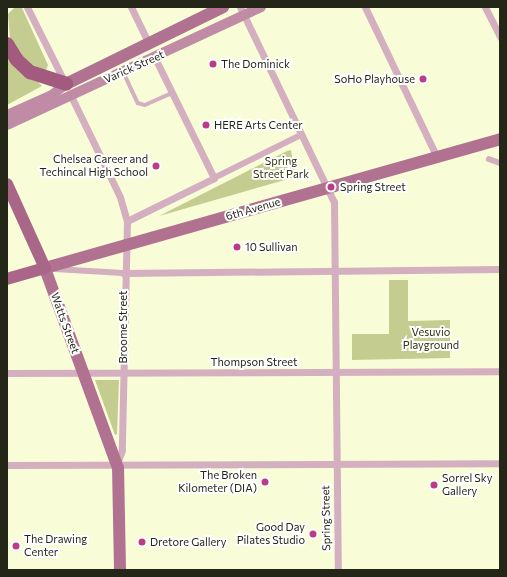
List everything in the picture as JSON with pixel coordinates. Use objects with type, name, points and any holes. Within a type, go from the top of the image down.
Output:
[{"type":"highway","points":[[7,44],[17,60],[30,72],[68,90]]},
{"type":"highway","name":"Watts Street","points":[[7,184],[45,268]]},
{"type":"highway","name":"6th Avenue","points":[[7,279],[45,268]]},
{"type":"main road","name":"Varick Street","points":[[7,125],[149,44],[223,7]]},
{"type":"main road","name":"Varick Street","points":[[7,115],[52,95],[124,72],[156,58],[242,11],[261,7]]},
{"type":"main road","name":"6th Avenue","points":[[45,268],[500,139]]},
{"type":"main road","name":"Watts Street","points":[[45,268],[117,464]]},
{"type":"main road","name":"Broome Street","points":[[117,464],[120,570]]},
{"type":"street","name":"Broome Street","points":[[27,7],[120,197],[127,222],[124,273],[122,450],[117,464]]},
{"type":"street","points":[[131,7],[149,44]]},
{"type":"street","points":[[365,7],[437,157]]},
{"type":"street","points":[[485,7],[500,37]]},
{"type":"street","name":"Spring Street","points":[[242,11],[334,202],[338,570]]},
{"type":"street","points":[[156,58],[214,178]]},
{"type":"street","points":[[127,222],[301,134]]},
{"type":"street","points":[[489,159],[500,163]]},
{"type":"street","points":[[45,268],[124,273],[500,269]]},
{"type":"street","name":"Thompson Street","points":[[7,373],[335,373],[500,371]]},
{"type":"street","points":[[7,465],[500,463]]},
{"type":"lane","points":[[124,72],[138,103],[145,105],[172,92]]},
{"type":"green space","points":[[14,8],[22,8],[48,65],[46,70],[26,63],[10,39],[8,14]]},
{"type":"green space","points":[[7,51],[42,86],[7,105]]},
{"type":"green space","name":"Spring Street Park","points":[[291,150],[295,177],[159,216],[287,151]]},
{"type":"green space","name":"Vesuvio Playground","points":[[389,280],[408,280],[408,321],[450,320],[450,358],[352,360],[352,334],[389,334]]},
{"type":"green space","points":[[95,380],[119,380],[117,434],[115,435]]},
{"type":"place","name":"The Dominick","points":[[213,64]]},
{"type":"place","name":"SoHo Playhouse","points":[[423,79]]},
{"type":"place","name":"HERE Arts Center","points":[[206,125]]},
{"type":"place","name":"Chelsea Career and Techincal High School","points":[[156,166]]},
{"type":"place","name":"Spring Street","points":[[331,187]]},
{"type":"place","name":"10 Sullivan","points":[[237,247]]},
{"type":"place","name":"The Broken Kilometer (DIA)","points":[[265,482]]},
{"type":"place","name":"Sorrel Sky Gallery","points":[[434,485]]},
{"type":"place","name":"Good Day Pilates Studio","points":[[313,534]]},
{"type":"place","name":"Dretore Gallery","points":[[142,542]]},
{"type":"place","name":"The Drawing Center","points":[[16,546]]}]
